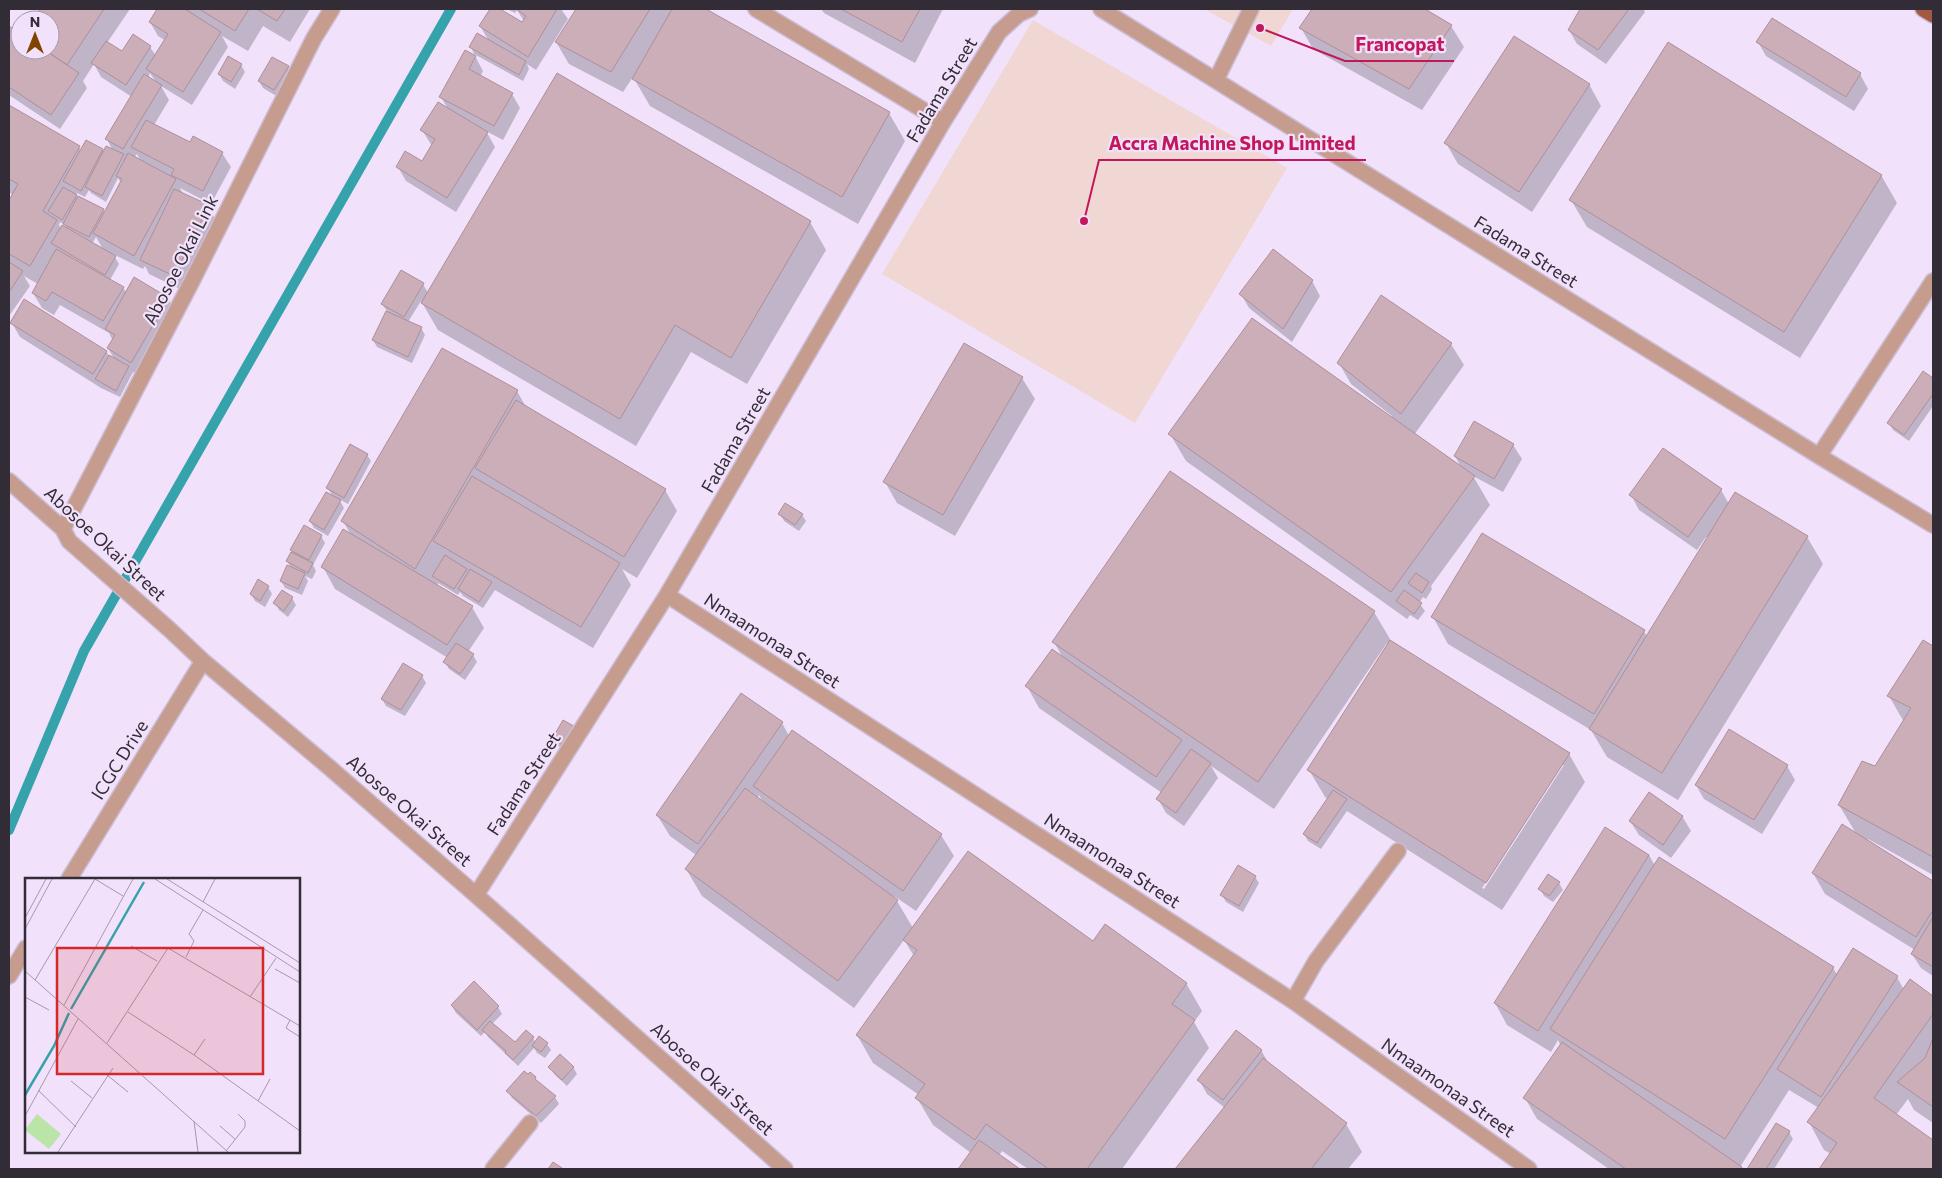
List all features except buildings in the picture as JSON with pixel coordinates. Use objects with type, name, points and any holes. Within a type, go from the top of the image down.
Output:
[{"type":"main road","points":[[1923,9],[1933,16]]},
{"type":"street","name":"Abosoe Okai Link","points":[[66,535],[314,38],[332,9]]},
{"type":"street","points":[[756,9],[943,122]]},
{"type":"street","name":"Fadama Street","points":[[476,894],[667,595],[943,122],[999,32],[1019,14],[1030,9]]},
{"type":"street","name":"Fadama Street","points":[[1101,9],[1818,456],[1933,525]]},
{"type":"street","points":[[1216,80],[1251,9]]},
{"type":"street","points":[[1818,456],[1933,281]]},
{"type":"street","name":"Abosoe Okai Street","points":[[9,481],[203,661],[476,894],[785,1169]]},
{"type":"street","name":"Nmaamonaa Street","points":[[667,595],[1293,1001],[1529,1169]]},
{"type":"street","name":"ICGC Drive","points":[[70,878],[203,661]]},
{"type":"street","points":[[1293,1001],[1316,961],[1398,851]]},
{"type":"street","points":[[9,976],[25,950]]},
{"type":"street","points":[[494,1169],[530,1123]]},
{"type":"shaded area","points":[[1204,9],[1293,9],[1271,46]]},
{"type":"shaded area","points":[[1033,20],[1287,168],[1135,423],[882,274]]},
{"type":"waterway","points":[[9,830],[84,651],[451,9]]},
{"type":"place","name":"Francopat","points":[[1260,28]]},
{"type":"place","name":"Accra Machine Shop Limited","points":[[1084,221]]}]
